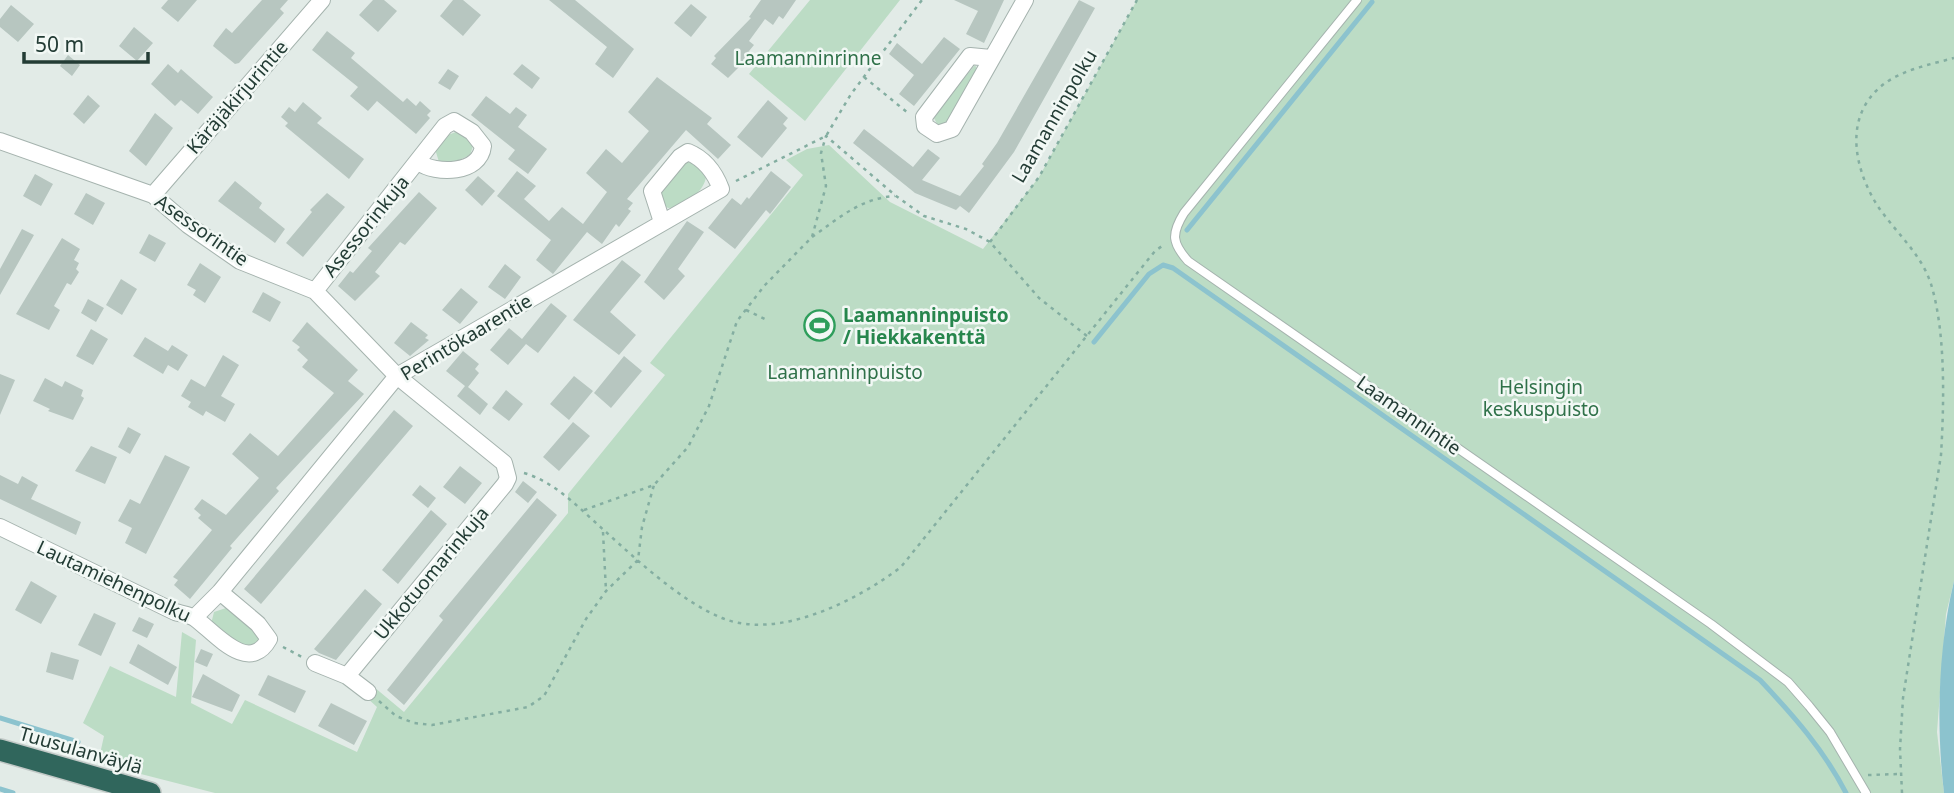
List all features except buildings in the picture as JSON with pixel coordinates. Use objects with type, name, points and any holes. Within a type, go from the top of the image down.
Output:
[{"type":"highway","name":"Tuusulanväylä","points":[[0,750],[150,793]]},
{"type":"street","name":"Käräjäkirjurintie","points":[[153,195],[322,0]]},
{"type":"street","points":[[991,58],[970,56],[924,117],[925,126],[937,134],[952,129],[1025,0]]},
{"type":"street","name":"Asessorintie","points":[[0,141],[153,195],[188,225],[240,261],[315,291],[397,376],[489,449],[507,468]]},
{"type":"street","points":[[662,222],[652,191],[680,157],[688,152],[716,174],[721,189]]},
{"type":"street","name":"Asessorinkuja","points":[[315,291],[418,162]]},
{"type":"street","name":"Perintökaarentie","points":[[194,617],[220,592],[397,376],[721,189]]},
{"type":"street","name":"Ukkotuomarinkuja","points":[[347,676],[505,484],[507,468]]},
{"type":"street","name":"Lautamiehenpolku","points":[[0,527],[175,612],[194,617],[216,639],[245,653],[260,652],[269,639],[258,624],[220,592]]},
{"type":"street","points":[[315,663],[347,676],[368,692]]},
{"type":"lane","points":[[1173,238],[1184,213],[1357,0]]},
{"type":"lane","name":"Laamannintie","points":[[1173,238],[1175,247],[1188,261],[1711,625],[1787,682],[1830,732],[1866,793]]},
{"type":"path","points":[[812,237],[826,186],[821,153],[826,136],[838,113],[922,0]]},
{"type":"path","name":"Laamanninpolku","points":[[990,242],[1039,177],[1136,0]]},
{"type":"path","points":[[1902,793],[1903,698],[1941,455],[1943,418],[1939,336],[1932,287],[1925,268],[1876,203],[1858,163],[1856,143],[1858,123],[1866,104],[1877,90],[1916,68],[1954,58]]},
{"type":"path","points":[[864,78],[910,114],[924,117]]},
{"type":"path","points":[[721,189],[826,136]]},
{"type":"path","points":[[826,136],[896,196],[924,216],[966,229],[990,242],[1039,298],[1088,336]]},
{"type":"path","points":[[584,510],[654,485],[675,463],[699,429],[732,335],[744,309],[812,237],[853,208],[880,197],[896,196]]},
{"type":"path","points":[[507,468],[535,476],[584,510],[638,560],[703,608],[743,624],[792,620],[860,595],[901,567],[1155,251],[1173,238]]},
{"type":"path","points":[[744,309],[765,319]]},
{"type":"path","points":[[368,692],[396,716],[414,723],[432,725],[528,707],[544,696],[586,619],[606,591],[638,560],[642,527],[654,485]]},
{"type":"path","points":[[603,530],[606,591]]},
{"type":"path","points":[[269,639],[315,663]]},
{"type":"path","points":[[1858,776],[1901,774]]},
{"type":"green space","name":"Laamanninrinne","points":[[810,0],[900,0],[805,121],[749,74]]},
{"type":"green space","name":"Helsingin keskuspuisto","points":[[1137,0],[1954,0],[1954,581],[1946,614],[1937,732],[1944,793],[215,793],[98,763],[104,736],[83,723],[110,666],[176,697],[182,632],[196,640],[191,703],[232,724],[245,700],[357,752],[377,707],[366,697],[374,687],[404,712],[568,513],[568,494],[665,375],[650,363],[803,175],[786,160],[807,149],[829,145],[890,202],[983,249],[1039,177]]},
{"type":"green space","points":[[975,65],[977,69],[945,125],[938,126],[933,116]]},
{"type":"green space","points":[[456,132],[466,135],[473,146],[470,155],[450,164],[439,162],[435,149],[445,136]]},
{"type":"green space","points":[[681,163],[699,166],[705,172],[706,179],[696,195],[678,206],[668,208],[661,203],[660,189]]},
{"type":"green space","points":[[226,608],[262,636],[255,648],[233,643],[211,624],[214,612]]},
{"type":"water","points":[[1954,581],[1954,793],[1944,793],[1940,687],[1945,633]]},
{"type":"waterway","points":[[1187,230],[1372,2]]},
{"type":"waterway","points":[[1094,342],[1149,274],[1163,265],[1173,268],[1760,680],[1807,734],[1846,793]]},
{"type":"waterway","points":[[0,718],[78,742]]},
{"type":"waterway","points":[[0,789],[13,793]]},
{"type":"place","name":"Laamanninpuisto / Hiekkakenttä","points":[[820,326]]},
{"type":"park label","name":"Laamanninpuisto","points":[[845,372]]}]
